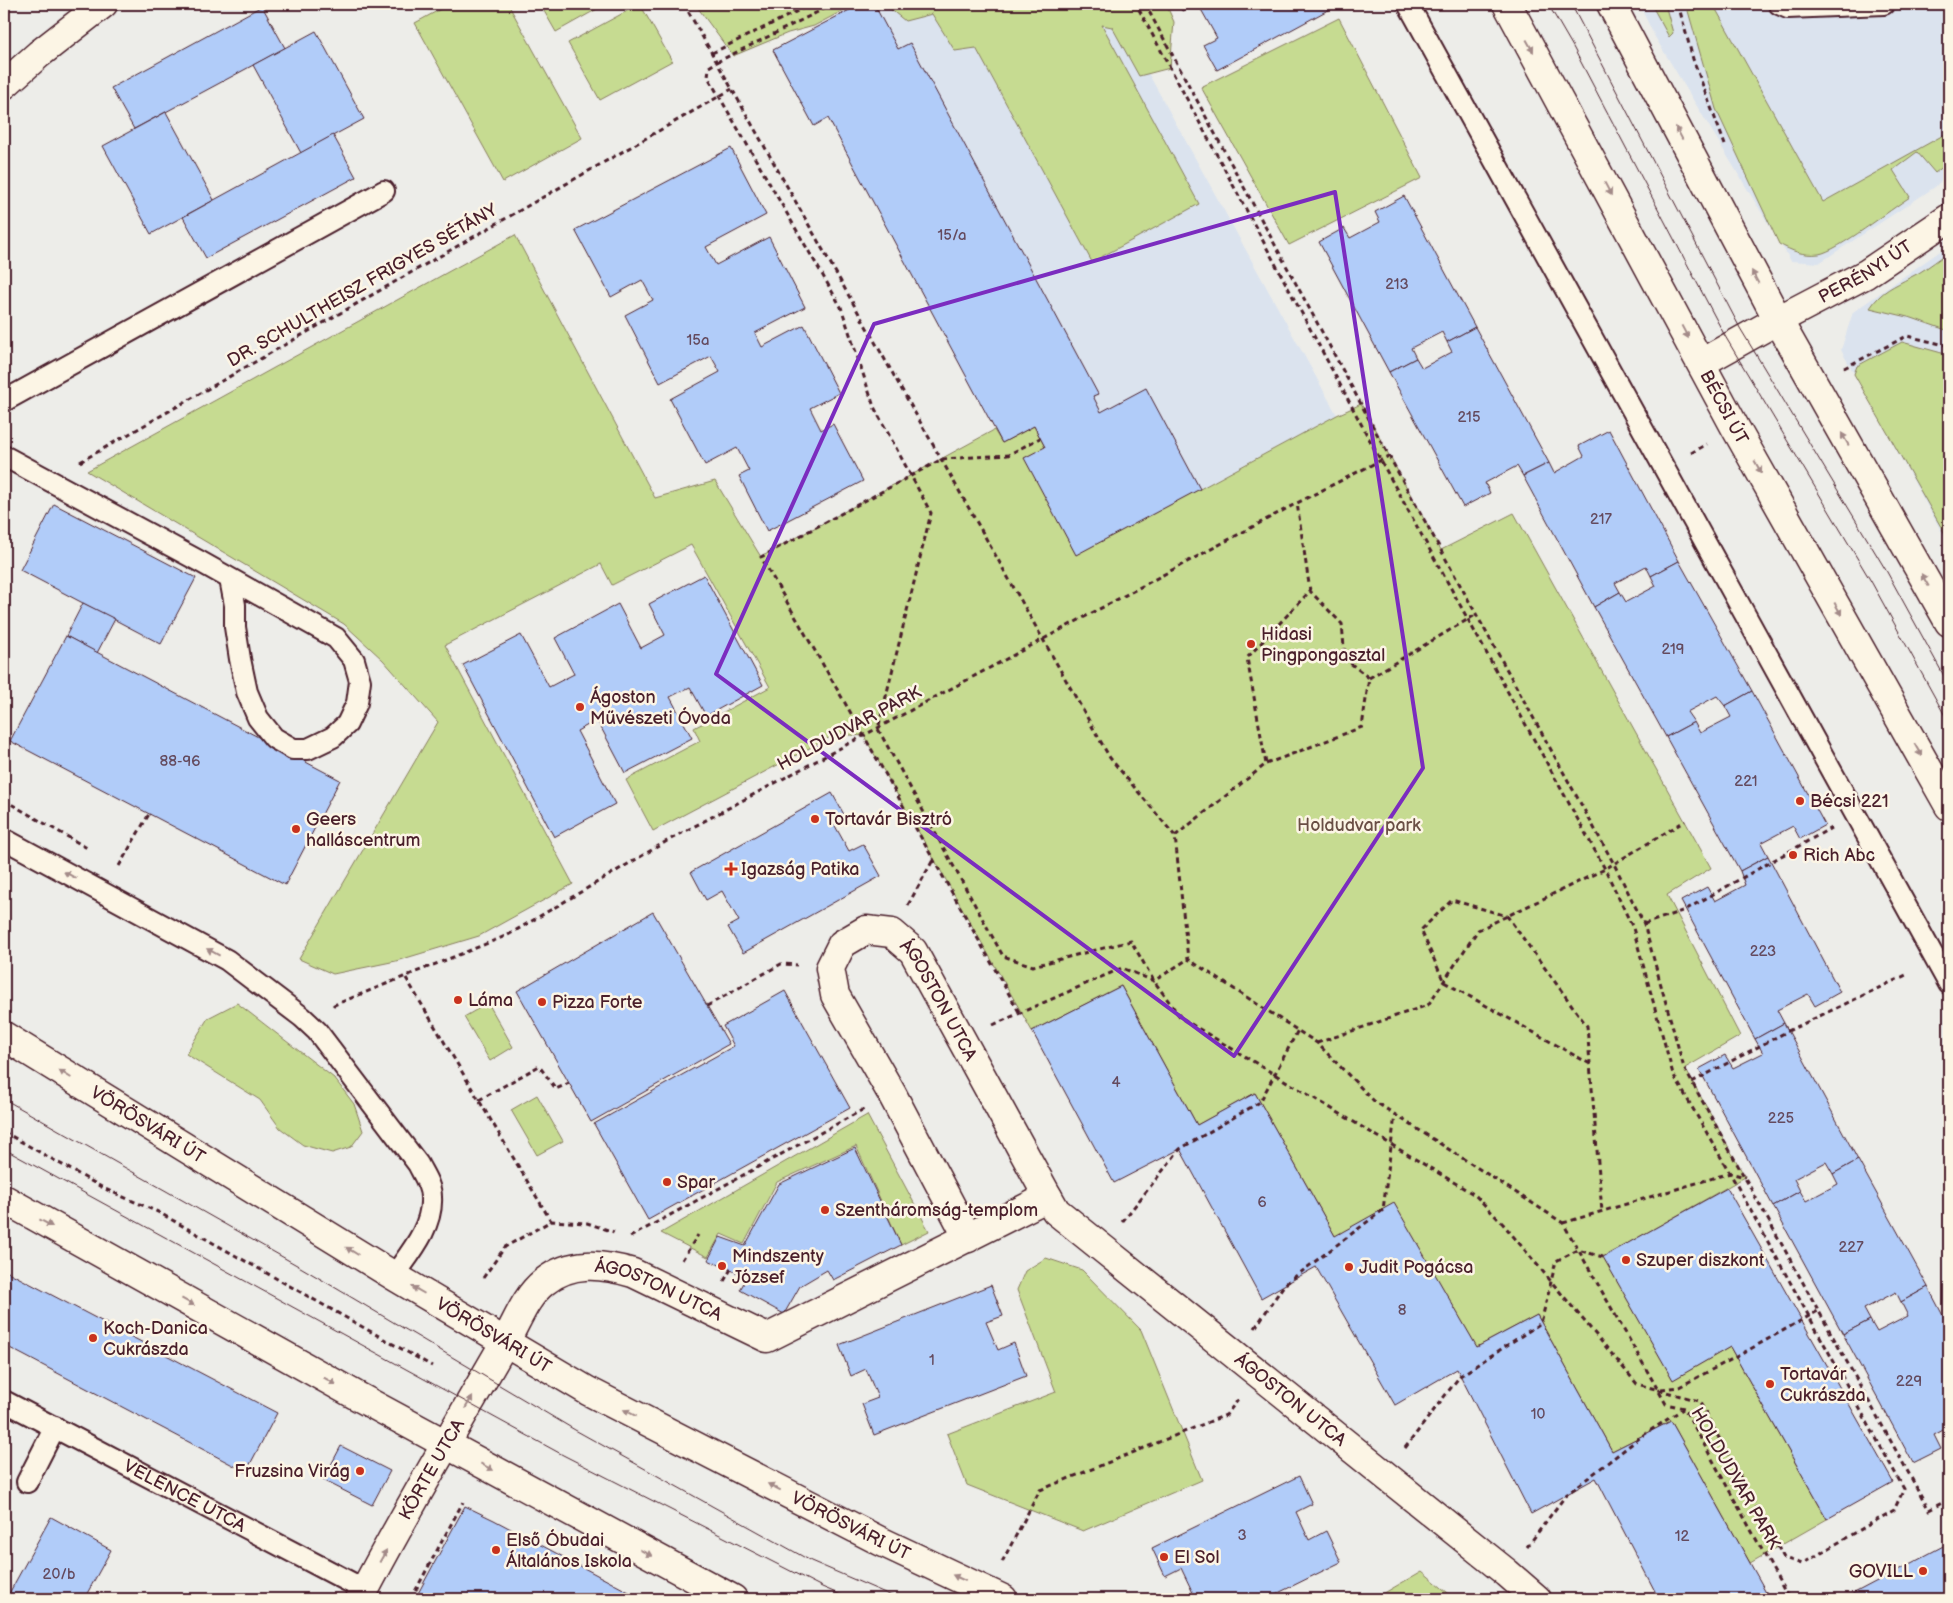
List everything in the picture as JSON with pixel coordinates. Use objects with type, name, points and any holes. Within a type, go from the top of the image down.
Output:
[{"type":"main road","points":[[4,84],[103,4]]},
{"type":"main road","name":"BÉCSI ÚT","points":[[1506,4],[1746,446],[1949,806]]},
{"type":"main road","points":[[1611,4],[1778,320],[1949,622]]},
{"type":"main road","name":"PERÉNYI ÚT","points":[[1701,363],[1866,274],[1949,218]]},
{"type":"main road","name":"ÁGOSTON UTCA","points":[[830,968],[842,944],[866,930],[892,933],[912,951],[1056,1210],[1537,1599]]},
{"type":"main road","points":[[830,968],[835,995],[892,1094],[968,1238]]},
{"type":"main road","name":"VÖRÖSVÁRI ÚT","points":[[4,1036],[394,1276],[588,1391],[880,1541],[1004,1599]]},
{"type":"main road","name":"ÁGOSTON UTCA","points":[[505,1342],[530,1296],[536,1289],[554,1275],[578,1266],[592,1264],[610,1266],[633,1273],[767,1338],[1048,1198]]},
{"type":"main road","points":[[4,1199],[444,1444],[733,1599]]},
{"type":"main road","name":"KÖRTE UTCA","points":[[362,1594],[444,1444],[505,1342]]},
{"type":"lane","points":[[1408,4],[1949,984]]},
{"type":"lane","points":[[1779,4],[1788,8],[1884,4]]},
{"type":"lane","points":[[4,401],[384,191]]},
{"type":"lane","points":[[4,456],[230,578],[336,638],[354,660],[360,681],[357,703],[347,724],[333,737],[308,749],[293,749],[274,738],[258,718],[247,692],[240,659],[235,628],[235,606],[230,578]]},
{"type":"lane","points":[[4,839],[227,960],[302,1017],[317,1031],[418,1164],[428,1182],[431,1196],[423,1234],[394,1276]]},
{"type":"lane","name":"VELENCE UTCA","points":[[4,1400],[362,1594]]},
{"type":"lane","points":[[27,1482],[55,1427]]},
{"type":"path","points":[[684,4],[1110,758],[1175,836],[1188,959],[1154,982]]},
{"type":"path","points":[[712,53],[812,4]]},
{"type":"path","points":[[834,4],[717,62],[709,67],[708,77],[841,307],[874,408],[931,513],[878,729],[1003,956],[1033,966],[1131,941],[1154,982],[1181,1018],[1475,1196],[1503,1224],[1637,1384],[1699,1401],[1784,1558],[1802,1564],[1894,1510],[1904,1489],[1730,1173],[1673,1074],[1633,928],[1604,869],[1381,461],[1136,4]]},
{"type":"path","points":[[1145,4],[1389,456],[1614,864],[1644,924],[1684,1068],[1929,1510],[1949,1499]]},
{"type":"path","points":[[1678,4],[1693,59],[1728,152]]},
{"type":"path","name":"DR. SCHULTHEISZ FRIGYES SÉTÁNY","points":[[79,463],[732,89]]},
{"type":"path","points":[[1841,369],[1907,336],[1949,346]]},
{"type":"path","points":[[1019,1012],[864,736],[760,557],[942,459],[1008,455],[1040,438]]},
{"type":"path","name":"HOLDUDVAR PARK","points":[[326,1000],[334,1005],[406,978],[508,935],[667,841],[1297,503],[1389,456]]},
{"type":"path","points":[[1297,503],[1310,591],[1342,624],[1345,659],[1369,678]]},
{"type":"path","points":[[1266,764],[1247,658],[1310,591]]},
{"type":"path","points":[[1369,678],[1477,614]]},
{"type":"path","points":[[1175,836],[1266,764],[1362,727],[1369,678]]},
{"type":"path","points":[[4,800],[95,852]]},
{"type":"path","points":[[119,866],[149,814]]},
{"type":"path","points":[[1644,924],[1685,910],[1772,863],[1855,814]]},
{"type":"path","points":[[1318,1043],[1428,1005],[1478,930],[1614,864],[1685,822]]},
{"type":"path","points":[[892,933],[934,859]]},
{"type":"path","points":[[111,861],[128,871]]},
{"type":"path","points":[[1590,1064],[1444,982],[1421,930],[1452,900],[1506,916],[1587,1026],[1602,1212]]},
{"type":"path","name":"HOLDUDVAR PARK","points":[[1188,959],[1318,1043],[1374,1101],[1563,1223],[1666,1404],[1684,1408],[1789,1599]]},
{"type":"path","points":[[707,1006],[781,964],[830,968]]},
{"type":"path","points":[[962,1040],[1019,1012],[1122,968],[1154,982]]},
{"type":"path","points":[[1692,1082],[1788,1031],[1906,975]]},
{"type":"path","points":[[406,978],[551,1221]]},
{"type":"path","points":[[1102,1248],[1180,1149],[1260,1102],[1298,1030]]},
{"type":"path","points":[[479,1100],[539,1066],[556,1089],[569,1084]]},
{"type":"path","points":[[630,1238],[892,1094]]},
{"type":"path","points":[[1236,1356],[1284,1285],[1383,1210],[1395,1115]]},
{"type":"path","points":[[4,1132],[105,1189],[158,1212],[432,1366]]},
{"type":"path","points":[[1563,1223],[1730,1173],[1745,1177]]},
{"type":"path","points":[[483,1278],[506,1247],[551,1221],[587,1222],[637,1240]]},
{"type":"path","points":[[680,1264],[698,1235]]},
{"type":"path","points":[[1384,1475],[1460,1376],[1541,1322],[1556,1261],[1578,1250],[1603,1256]]},
{"type":"path","points":[[1658,1390],[1679,1387],[1818,1311]]},
{"type":"path","points":[[999,1568],[1040,1490],[1226,1415],[1259,1374]]},
{"type":"path","points":[[1507,1573],[1566,1495],[1642,1436],[1684,1408]]},
{"type":"path","points":[[411,1599],[463,1502]]},
{"type":"highlighted area","points":[[1335,192],[1423,768],[1234,1056],[716,674],[874,324]]},
{"type":"shaded area","points":[[861,4],[1110,4],[1337,415],[1076,555],[1034,427],[1002,443],[828,119],[814,126],[773,50]]},
{"type":"shaded area","points":[[1639,4],[1949,4],[1949,172],[1935,187],[1819,263],[1791,261],[1655,37]]},
{"type":"shaded area","points":[[1949,245],[1949,545],[1841,350],[1853,312]]},
{"type":"green space","points":[[450,4],[508,4],[582,138],[503,182],[415,23]]},
{"type":"green space","points":[[540,4],[606,4],[556,32]]},
{"type":"green space","points":[[640,4],[672,61],[600,100],[568,43]]},
{"type":"green space","points":[[695,4],[855,4],[814,26],[788,33],[733,56]]},
{"type":"green space","points":[[884,4],[1166,4],[1174,22],[1170,68],[1139,76],[1112,27],[1102,25],[1199,204],[1092,262],[976,48],[955,51],[932,14],[905,21]]},
{"type":"green space","points":[[1651,4],[1665,4],[1673,33],[1669,37]]},
{"type":"green space","points":[[1686,4],[1713,4],[1823,202],[1949,132],[1949,162],[1935,173],[1917,152],[1893,170],[1910,197],[1839,246],[1819,254],[1803,254],[1779,244],[1716,109]]},
{"type":"green space","points":[[1339,18],[1422,178],[1289,245],[1201,87]]},
{"type":"green space","name":"Holdudvar park","points":[[515,235],[655,498],[715,481],[761,557],[994,430],[1002,443],[1034,426],[1045,447],[1200,489],[1361,404],[1441,550],[1514,513],[1711,868],[1667,895],[1740,1036],[1685,1068],[1745,1177],[1604,1257],[1673,1379],[1730,1347],[1827,1519],[1750,1563],[1671,1421],[1612,1451],[1537,1315],[1477,1347],[1335,1236],[1255,1093],[1197,1125],[1121,986],[1032,1031],[864,736],[836,734],[653,831],[626,780],[700,741],[694,728],[770,687],[691,545],[612,585],[601,564],[445,645],[573,884],[479,936],[396,961],[333,974],[299,959],[438,722],[383,660],[344,624],[87,471]]},
{"type":"green space","points":[[1942,257],[1949,268],[1949,331],[1912,318],[1870,308],[1888,289],[1919,273]]},
{"type":"green space","points":[[1902,342],[1949,355],[1949,541],[1854,374],[1857,366]]},
{"type":"green space","points":[[237,1003],[334,1078],[354,1104],[363,1131],[351,1147],[332,1153],[303,1145],[280,1128],[260,1100],[186,1054],[208,1018]]},
{"type":"green space","points":[[488,1003],[513,1047],[490,1061],[464,1017]]},
{"type":"green space","points":[[537,1095],[563,1141],[537,1155],[511,1110]]},
{"type":"green space","points":[[867,1115],[929,1231],[901,1245],[856,1146],[777,1182],[744,1244],[721,1234],[708,1257],[661,1233]]},
{"type":"green space","points":[[1046,1258],[1082,1270],[1141,1330],[1202,1480],[1083,1531],[967,1485],[947,1434],[1056,1392],[1017,1290],[1025,1271]]},
{"type":"green space","points":[[1422,1571],[1455,1599],[1383,1599],[1381,1595]]},
{"type":"building","points":[[861,4],[874,4],[898,49],[910,43],[1098,394],[1093,396],[1101,412],[1146,388],[1200,489],[1076,555],[1024,458],[1045,447],[1034,426],[1002,443],[828,118],[814,126],[773,50]]},
{"type":"building","points":[[1178,4],[1196,4],[1182,11]]},
{"type":"building","points":[[1198,4],[1339,4],[1217,70],[1203,45],[1217,38]]},
{"type":"building","points":[[262,6],[285,48],[134,129],[111,88]]},
{"type":"building","points":[[316,31],[364,119],[301,153],[253,65]]},
{"type":"building","points":[[166,112],[214,200],[151,234],[103,146]]},
{"type":"building","points":[[333,135],[356,177],[206,258],[183,217]]},
{"type":"building","points":[[731,148],[766,215],[706,247],[716,265],[769,237],[805,307],[755,333],[762,347],[804,325],[839,393],[810,408],[821,430],[833,424],[863,481],[767,531],[739,476],[749,471],[737,448],[705,465],[670,399],[720,372],[711,356],[660,383],[625,315],[653,300],[642,280],[611,297],[575,230]]},
{"type":"building","points":[[1404,196],[1475,327],[1447,342],[1442,332],[1411,348],[1416,358],[1389,372],[1319,242],[1344,228],[1350,238],[1380,222],[1375,212]]},
{"type":"building","points":[[1475,327],[1549,463],[1523,476],[1517,466],[1485,483],[1490,493],[1463,507],[1389,372],[1416,358],[1422,368],[1452,352],[1447,342]]},
{"type":"building","points":[[1609,430],[1679,561],[1651,576],[1646,566],[1615,583],[1620,592],[1594,607],[1523,476],[1549,463],[1554,473],[1584,456],[1579,446]]},
{"type":"building","points":[[54,504],[196,578],[161,644],[20,570]]},
{"type":"building","points":[[1679,561],[1752,691],[1725,706],[1717,696],[1687,712],[1694,722],[1666,737],[1594,607],[1620,592],[1626,602],[1656,586],[1651,576]]},
{"type":"building","name":"Ágoston Művészeti Óvoda","points":[[704,575],[763,685],[706,716],[690,687],[670,697],[692,738],[625,773],[597,720],[577,731],[615,804],[554,837],[463,665],[521,635],[549,687],[574,674],[555,638],[618,604],[641,648],[665,635],[649,604]]},
{"type":"building","points":[[83,603],[115,619],[97,653],[66,636]]},
{"type":"building","points":[[66,636],[340,780],[285,885],[10,741]]},
{"type":"building","points":[[1752,691],[1825,825],[1800,839],[1793,826],[1761,843],[1768,856],[1740,871],[1666,737],[1694,722],[1700,733],[1731,717],[1725,706]]},
{"type":"building","points":[[832,793],[846,818],[834,824],[849,851],[863,844],[881,876],[743,953],[728,927],[739,921],[722,891],[706,900],[691,872]]},
{"type":"building","points":[[1768,856],[1840,992],[1815,1006],[1808,994],[1777,1010],[1784,1023],[1755,1039],[1681,901],[1707,887],[1715,901],[1745,885],[1740,871]]},
{"type":"building","points":[[653,912],[729,1044],[591,1122],[517,991]]},
{"type":"building","points":[[1121,986],[1197,1125],[1255,1093],[1335,1236],[1394,1203],[1477,1347],[1537,1315],[1612,1451],[1671,1421],[1770,1599],[1659,1599],[1596,1478],[1531,1514],[1457,1369],[1395,1405],[1316,1267],[1261,1298],[1180,1149],[1114,1183],[1032,1031]]},
{"type":"building","points":[[785,991],[850,1108],[648,1220],[594,1124],[734,1046],[723,1026]]},
{"type":"building","points":[[1784,1023],[1858,1160],[1833,1174],[1826,1162],[1794,1179],[1800,1191],[1773,1206],[1699,1069],[1725,1055],[1733,1068],[1763,1053],[1755,1039]]},
{"type":"building","name":"Szentháromság-templom","points":[[855,1148],[901,1245],[833,1280],[827,1270],[800,1286],[784,1314],[740,1290],[747,1277],[708,1260],[720,1237],[745,1246],[779,1184]]},
{"type":"building","points":[[1858,1160],[1928,1287],[1901,1302],[1896,1292],[1864,1309],[1870,1320],[1843,1334],[1773,1206],[1800,1191],[1806,1201],[1838,1184],[1833,1174]]},
{"type":"building","points":[[1727,1188],[1893,1482],[1827,1519],[1730,1347],[1673,1380],[1603,1257]]},
{"type":"building","points":[[4,1270],[277,1413],[246,1472],[4,1345]]},
{"type":"building","points":[[991,1285],[1003,1316],[986,1322],[998,1350],[1014,1343],[1026,1376],[874,1435],[862,1404],[878,1398],[866,1369],[851,1376],[839,1345]]},
{"type":"building","points":[[1928,1287],[1949,1327],[1949,1427],[1934,1435],[1941,1449],[1913,1463],[1843,1334],[1870,1320],[1877,1332],[1908,1316],[1901,1302]]},
{"type":"building","points":[[341,1446],[390,1471],[372,1505],[323,1480]]},
{"type":"building","points":[[1299,1476],[1312,1504],[1296,1512],[1309,1540],[1326,1531],[1341,1562],[1266,1599],[1185,1599],[1194,1595],[1181,1568],[1165,1576],[1152,1548]]},
{"type":"building","name":"Első Óbudai Általános Iskola","points":[[465,1506],[494,1520],[642,1599],[415,1599]]},
{"type":"building","points":[[51,1517],[111,1550],[84,1599],[6,1599]]},
{"type":"building","name":"GOVILL","points":[[1949,1543],[1949,1599],[1843,1599]]},
{"type":"tram line","points":[[1548,4],[1573,47],[1725,336],[1872,583],[1949,723]]},
{"type":"tram line","points":[[1571,4],[1740,328],[1887,572],[1949,685]]},
{"type":"tram line","points":[[4,1099],[302,1268],[575,1430],[811,1561],[899,1599]]},
{"type":"tram line","points":[[4,1149],[563,1455],[822,1587],[850,1599]]},
{"type":"place","name":"Hidasi Pingpongasztal","points":[[1251,644]]},
{"type":"place","name":"Ágoston Művészeti Óvoda","points":[[580,707]]},
{"type":"place","name":"Bécsi 221","points":[[1800,801]]},
{"type":"place","name":"Tortavár Bisztró","points":[[815,819]]},
{"type":"place","name":"Geers halláscentrum","points":[[296,829]]},
{"type":"place","name":"Rich Abc","points":[[1793,855]]},
{"type":"place","name":"Igazság Patika","points":[[731,869]]},
{"type":"place","name":"Láma","points":[[458,1000]]},
{"type":"place","name":"Pizza Forte","points":[[542,1002]]},
{"type":"place","name":"Spar","points":[[667,1182]]},
{"type":"place","name":"Szentháromság-templom","points":[[825,1210]]},
{"type":"place","name":"Szuper diszkont","points":[[1626,1260]]},
{"type":"place","name":"Mindszenty József","points":[[722,1266]]},
{"type":"place","name":"Judit Pogácsa","points":[[1349,1267]]},
{"type":"place","name":"Koch-Danica Cukrászda","points":[[93,1338]]},
{"type":"place","name":"Tortavár Cukrászda","points":[[1770,1384]]},
{"type":"place","name":"Fruzsina Virág","points":[[360,1471]]},
{"type":"place","name":"Első Óbudai Általános Iskola","points":[[496,1550]]},
{"type":"place","name":"El Sol","points":[[1164,1557]]},
{"type":"place","name":"GOVILL","points":[[1923,1571]]}]
